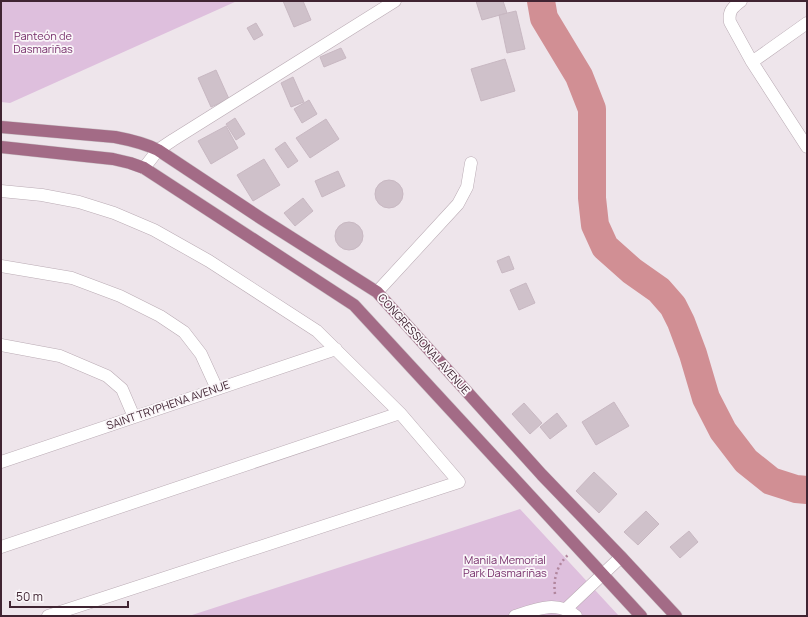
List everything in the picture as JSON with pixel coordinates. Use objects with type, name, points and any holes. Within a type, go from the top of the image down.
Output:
[{"type":"main road","name":"CONGRESSIONAL AVENUE","points":[[1,127],[115,137],[132,140],[158,150],[262,219],[377,292],[542,475],[676,616]]},
{"type":"main road","points":[[1,147],[113,159],[144,168],[354,305],[641,616]]},
{"type":"street","points":[[144,168],[158,150],[395,1]]},
{"type":"street","points":[[742,1],[730,11],[730,22],[752,62],[807,147]]},
{"type":"street","points":[[752,62],[806,28]]},
{"type":"street","points":[[377,292],[458,204],[467,187],[471,163]]},
{"type":"street","points":[[1,190],[42,195],[79,202],[114,213],[154,230],[209,261],[317,331],[400,413],[459,482],[48,616]]},
{"type":"street","points":[[1,266],[72,278],[120,296],[160,316],[184,332],[201,354],[217,389]]},
{"type":"street","points":[[1,346],[60,356],[107,376],[122,389],[134,417]]},
{"type":"street","name":"SAINT TRYPHENA AVENUE","points":[[1,462],[336,349]]},
{"type":"street","points":[[1,547],[400,413]]},
{"type":"street","points":[[562,608],[621,557]]},
{"type":"street","points":[[515,616],[542,608],[562,608],[576,616]]},
{"type":"path","points":[[562,608],[554,586],[556,571],[565,558],[577,546]]},
{"type":"green space","name":"Panteón de Dasmariñas","points":[[1,1],[237,1],[10,103],[1,102]]},
{"type":"green space","name":"Manila Memorial Park Dasmariñas","points":[[520,509],[619,616],[189,616]]},
{"type":"building","points":[[283,1],[303,1],[311,20],[294,27]]},
{"type":"building","points":[[476,1],[503,1],[507,13],[482,20]]},
{"type":"building","points":[[516,11],[525,49],[507,53],[499,15]]},
{"type":"building","points":[[256,23],[263,35],[254,40],[247,28]]},
{"type":"building","points":[[341,48],[346,58],[324,67],[320,57]]},
{"type":"building","points":[[505,59],[515,91],[481,101],[471,69]]},
{"type":"building","points":[[216,70],[229,99],[211,107],[198,78]]},
{"type":"building","points":[[293,77],[304,102],[291,107],[281,83]]},
{"type":"building","points":[[309,100],[317,114],[302,123],[294,109]]},
{"type":"building","points":[[235,118],[245,134],[236,140],[226,124]]},
{"type":"building","points":[[326,119],[339,139],[310,158],[296,138]]},
{"type":"building","points":[[226,126],[238,148],[211,164],[198,141]]},
{"type":"building","points":[[285,142],[298,161],[288,168],[275,149]]},
{"type":"building","points":[[264,159],[280,185],[253,201],[237,175]]},
{"type":"building","points":[[338,171],[345,186],[322,197],[315,181]]},
{"type":"building","points":[[389,180],[399,184],[403,194],[399,204],[389,208],[379,204],[375,194],[379,184]]},
{"type":"building","points":[[303,198],[313,211],[295,226],[284,213]]},
{"type":"building","points":[[349,222],[359,226],[363,236],[359,246],[349,250],[339,246],[335,236],[339,226]]},
{"type":"building","points":[[509,256],[514,269],[502,273],[497,261]]},
{"type":"building","points":[[526,283],[535,303],[519,310],[510,290]]},
{"type":"building","points":[[614,402],[629,426],[596,445],[582,422]]},
{"type":"building","points":[[524,403],[542,423],[530,434],[512,414]]},
{"type":"building","points":[[557,413],[567,426],[550,439],[540,427]]},
{"type":"building","points":[[594,472],[617,494],[599,513],[576,491]]},
{"type":"building","points":[[646,511],[659,524],[638,545],[624,532]]},
{"type":"building","points":[[689,531],[698,542],[680,558],[670,547]]},
{"type":"waterway","points":[[541,1],[544,18],[579,76],[592,109],[592,198],[595,225],[605,247],[632,271],[659,290],[673,306],[681,322],[693,354],[706,398],[723,431],[746,461],[771,481],[796,489],[807,490]]}]
